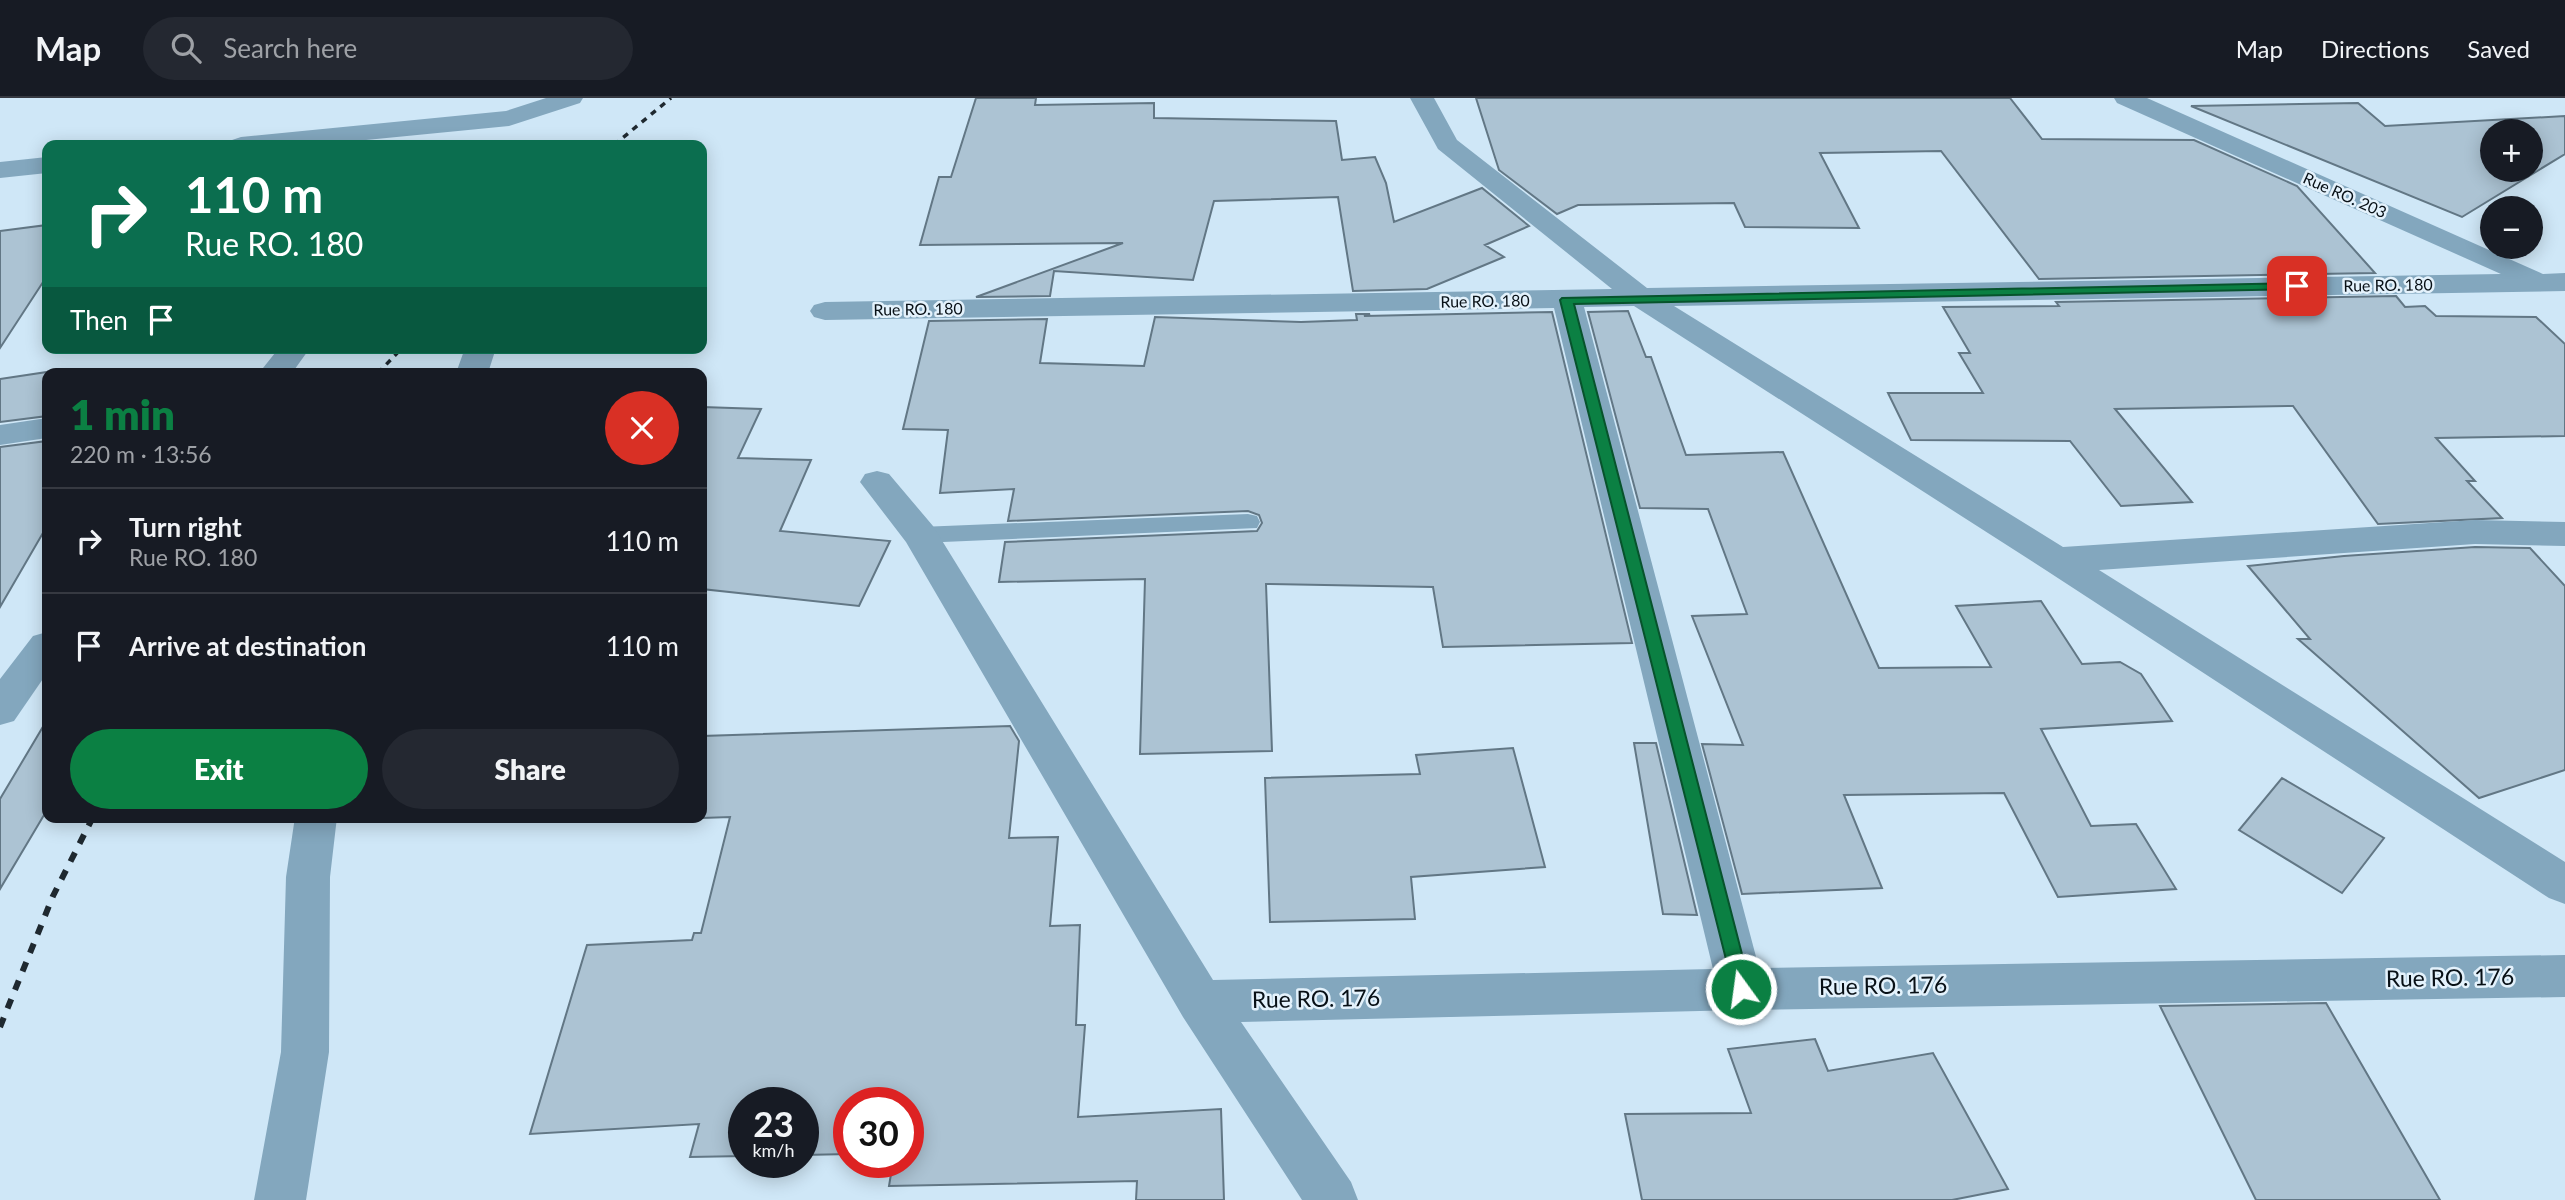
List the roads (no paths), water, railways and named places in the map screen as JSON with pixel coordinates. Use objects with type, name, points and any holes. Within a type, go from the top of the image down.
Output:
[{"type":"street","points":[[277,140],[572,98]]},
{"type":"street","points":[[1422,98],[1447,144],[1642,298],[2565,885]]},
{"type":"street","name":"Rue RO. 203","points":[[2126,98],[2558,285]]},
{"type":"street","points":[[498,140],[511,108]]},
{"type":"street","points":[[0,170],[42,166]]},
{"type":"street","name":"Rue RO. 180","points":[[825,311],[2558,285]]},
{"type":"street","points":[[1567,300],[1741,989]]},
{"type":"street","points":[[279,368],[290,354]]},
{"type":"street","points":[[0,435],[42,429]]},
{"type":"street","points":[[877,482],[920,536],[1200,1002],[1332,1200]]},
{"type":"street","points":[[2057,560],[2475,532],[2565,534]]},
{"type":"street","points":[[0,710],[42,653]]},
{"type":"street","points":[[280,1200],[305,1052],[308,877],[315,823]]},
{"type":"street","name":"Rue RO. 176","points":[[1200,1002],[1741,989],[2565,976]]},
{"type":"lane","points":[[920,536],[1248,522]]},
{"type":"railway","points":[[620,140],[671,98]]},
{"type":"railway","points":[[383,368],[396,354]]},
{"type":"railway","points":[[0,1027],[53,896],[90,823]]}]
